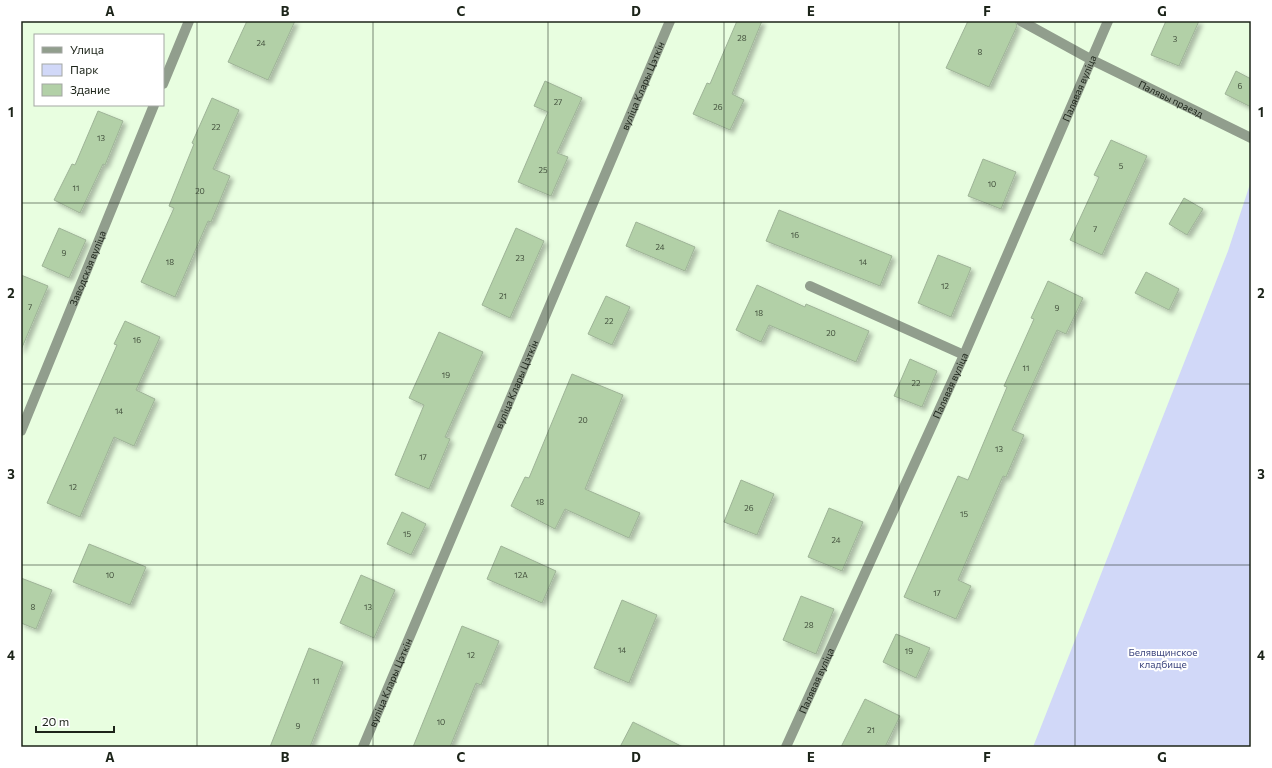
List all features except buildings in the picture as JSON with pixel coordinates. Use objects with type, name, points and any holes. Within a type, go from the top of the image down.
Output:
[{"type":"street","points":[[164,82],[189,21]]},
{"type":"street","name":"вуліца Клары Цэткін","points":[[363,747],[670,21]]},
{"type":"street","name":"Палявы праезд","points":[[1021,21],[1092,60],[1251,138]]},
{"type":"street","name":"Палявая вуліца","points":[[786,747],[964,355],[1108,21]]},
{"type":"street","name":"Заводская вуліца","points":[[21,431],[154,106]]},
{"type":"street","points":[[810,286],[964,355]]},
{"type":"green space","name":"Белявщинское кладбище","points":[[1251,181],[1251,747],[1033,747],[1228,251]]}]
